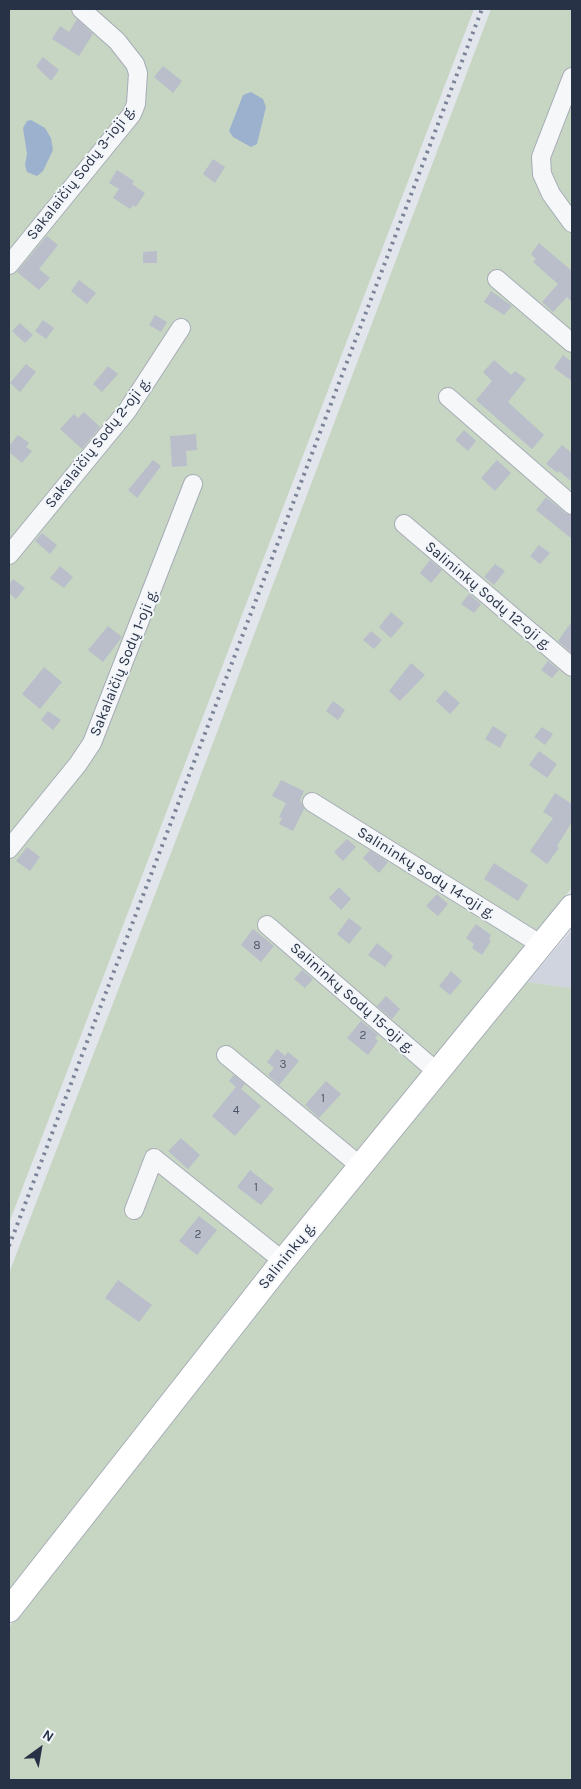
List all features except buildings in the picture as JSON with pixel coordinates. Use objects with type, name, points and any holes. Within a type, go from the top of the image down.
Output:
[{"type":"main road","name":"Salininkų g.","points":[[9,1610],[283,1260],[572,907]]},
{"type":"street","name":"Sakalaičių Sodų 3-ioji g.","points":[[9,265],[132,114],[136,104],[138,73],[135,64],[117,41],[81,9]]},
{"type":"street","points":[[572,77],[541,157],[542,174],[551,194],[572,223]]},
{"type":"street","points":[[497,279],[572,344]]},
{"type":"street","name":"Sakalaičių Sodų 2-oji g.","points":[[9,554],[127,411],[181,328]]},
{"type":"street","points":[[448,397],[572,505]]},
{"type":"street","name":"Sakalaičių Sodų 1-oji g.","points":[[9,849],[78,764],[92,743],[193,484]]},
{"type":"street","name":"Salininkų Sodų 12-oji g.","points":[[404,524],[572,667]]},
{"type":"street","name":"Salininkų Sodų 14-oji g.","points":[[312,802],[540,944]]},
{"type":"street","name":"Salininkų Sodų 15-oji g.","points":[[267,925],[436,1071]]},
{"type":"street","points":[[226,1055],[360,1165]]},
{"type":"street","points":[[134,1210],[154,1158],[283,1260]]},
{"type":"shaded area","points":[[572,930],[572,988],[527,982]]},
{"type":"green space","points":[[9,9],[474,9],[9,1223]]},
{"type":"green space","points":[[491,9],[572,9],[572,888],[170,1385],[9,1594],[9,1273],[191,801]]},
{"type":"green space","points":[[527,982],[572,988],[572,1780],[9,1780],[9,1627],[393,1140]]},
{"type":"water","points":[[251,92],[263,99],[266,107],[257,144],[251,147],[233,137],[229,131],[243,95]]},
{"type":"water","points":[[31,120],[45,128],[51,138],[53,150],[43,171],[37,176],[27,172],[25,165],[27,154],[23,128],[27,121]]},
{"type":"railway","points":[[9,1246],[482,9]]}]
